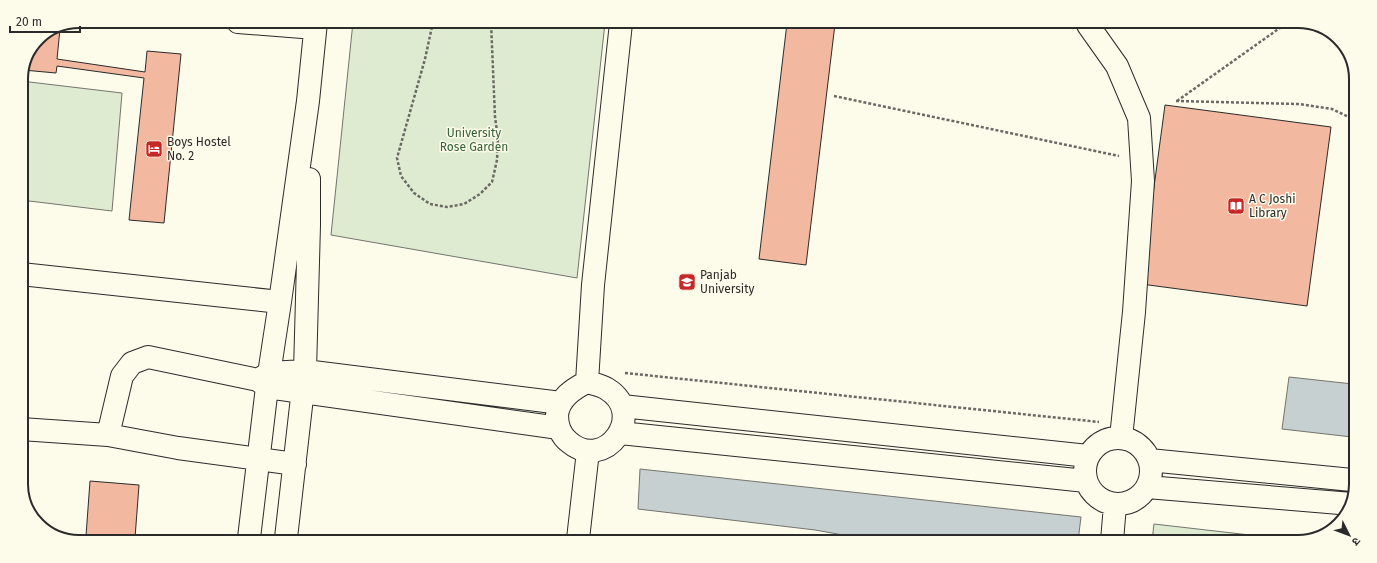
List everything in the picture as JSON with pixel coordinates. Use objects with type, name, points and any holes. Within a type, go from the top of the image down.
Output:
[{"type":"lane","points":[[249,535],[265,380],[280,302],[308,101],[315,28]]},
{"type":"lane","points":[[587,376],[616,396],[622,406],[624,420],[620,433],[612,443],[601,449],[588,451],[573,446],[565,439],[559,428],[557,415],[561,403],[569,392],[587,376],[593,285],[620,28]]},
{"type":"lane","points":[[1091,28],[1117,66],[1138,118],[1143,181],[1134,312],[1121,432]]},
{"type":"lane","points":[[286,535],[305,371],[309,225],[308,101]]},
{"type":"lane","points":[[28,275],[280,302]]},
{"type":"lane","points":[[108,435],[122,376],[132,363],[148,357],[265,380],[303,392],[559,428]]},
{"type":"lane","points":[[265,380],[305,371],[561,403]]},
{"type":"lane","points":[[622,406],[1088,456]]},
{"type":"lane","points":[[28,429],[108,435],[178,448],[295,464]]},
{"type":"lane","points":[[1121,432],[1143,450],[1149,460],[1151,474],[1147,487],[1139,497],[1128,503],[1115,505],[1100,500],[1092,493],[1086,481],[1084,468],[1088,456],[1096,446],[1121,432]]},
{"type":"lane","points":[[620,433],[1086,481]]},
{"type":"lane","points":[[579,535],[588,451]]},
{"type":"lane","points":[[1149,460],[1349,480]]},
{"type":"lane","points":[[1147,487],[1345,503]]},
{"type":"lane","points":[[1112,535],[1115,505]]},
{"type":"path","points":[[432,28],[425,59],[397,158],[401,176],[414,193],[430,204],[447,208],[464,204],[480,194],[492,182],[498,160],[491,28]]},
{"type":"path","points":[[1280,28],[1176,101],[1299,104],[1332,109],[1349,117]]},
{"type":"path","points":[[834,96],[1119,156]]},
{"type":"path","points":[[587,376],[1121,432]]},
{"type":"green space","name":"University Rose Garden","points":[[352,28],[604,28],[577,278],[331,235]]},
{"type":"green space","points":[[28,82],[122,93],[112,211],[28,201]]},
{"type":"green space","points":[[1154,524],[1250,535],[1153,535]]},
{"type":"shaded area","points":[[1289,377],[1349,384],[1349,437],[1282,429]]},
{"type":"shaded area","points":[[640,469],[1081,517],[1079,535],[843,535],[815,530],[638,509]]},
{"type":"building","points":[[786,28],[835,28],[806,265],[759,259]]},
{"type":"building","name":"Boys Hostel No. 2","points":[[60,32],[57,59],[145,72],[147,51],[181,54],[164,223],[129,220],[144,78],[57,66],[56,73],[29,71],[32,59],[43,43]]},
{"type":"building","name":"A C Joshi Library","points":[[1165,105],[1331,127],[1307,306],[1141,284]]},
{"type":"building","points":[[90,481],[139,485],[135,535],[86,535]]},
{"type":"place","name":"Boys Hostel No. 2","points":[[154,149]]},
{"type":"place","name":"A C Joshi Library","points":[[1236,206]]},
{"type":"place","name":"Panjab University","points":[[687,282]]}]
